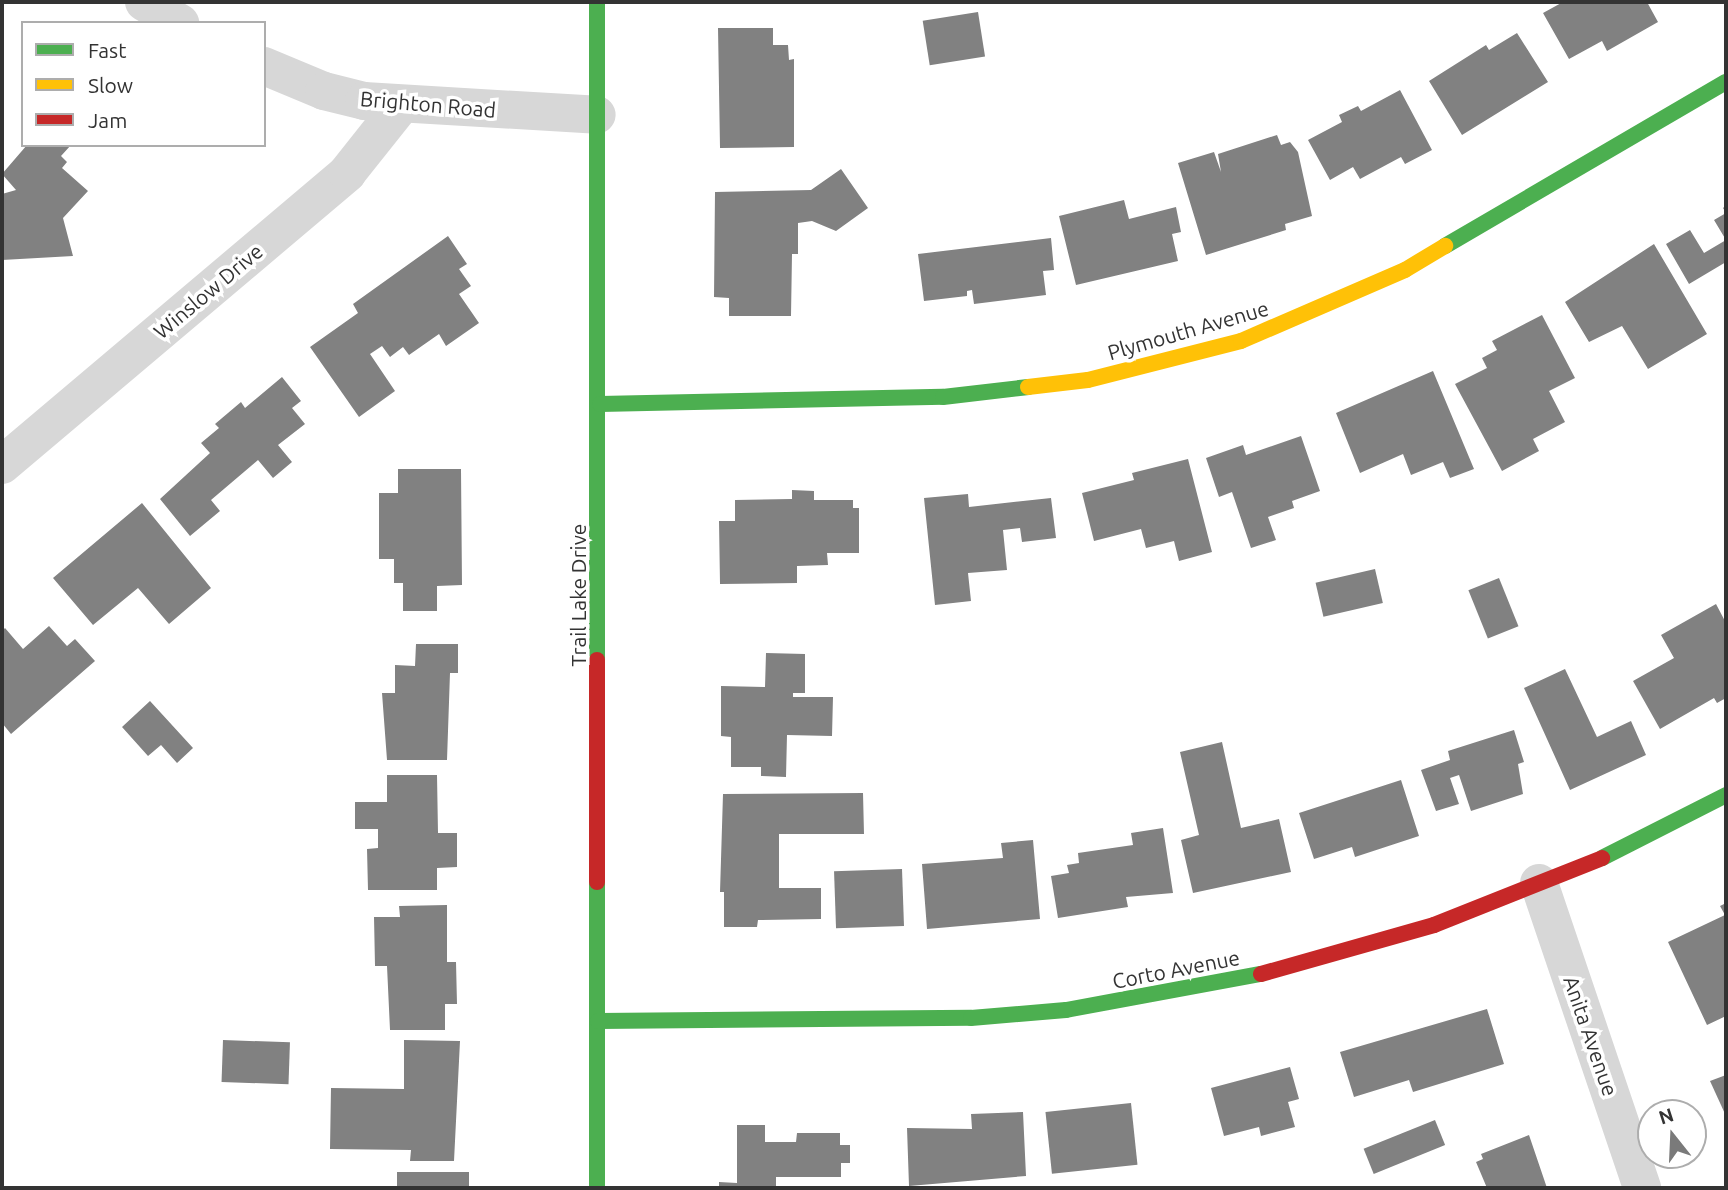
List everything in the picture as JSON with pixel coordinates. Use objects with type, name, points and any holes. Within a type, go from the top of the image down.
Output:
[{"type":"street","points":[[144,2],[177,21]]},
{"type":"street","name":"Trail Lake Drive","points":[[597,2],[600,404],[597,1188]]},
{"type":"street","name":"Brighton Road","points":[[266,67],[324,91],[401,105],[597,115]]},
{"type":"street","name":"Plymouth Avenue","points":[[600,404],[943,397],[1088,380],[1241,341],[1405,270],[1726,82]]},
{"type":"street","name":"Winslow Drive","points":[[2,464],[347,173],[401,105]]},
{"type":"street","name":"Corto Avenue","points":[[598,1021],[971,1018],[1066,1010],[1267,973],[1434,925],[1663,831],[1726,795]]},
{"type":"street","name":"Anita Avenue","points":[[1539,883],[1642,1188]]},
{"type":"building","points":[[1563,2],[1647,2],[1658,22],[1607,51],[1602,41],[1569,59],[1543,13]]},
{"type":"building","points":[[978,12],[985,56],[930,65],[923,21]]},
{"type":"building","points":[[718,28],[773,28],[773,45],[788,45],[789,60],[794,59],[794,147],[720,148]]},
{"type":"building","points":[[1517,33],[1548,82],[1462,135],[1429,81],[1486,45],[1489,50]]},
{"type":"building","points":[[1400,90],[1432,150],[1405,164],[1401,157],[1360,179],[1353,167],[1330,180],[1308,140],[1342,122],[1339,115],[1358,106],[1361,111]]},
{"type":"building","points":[[1277,135],[1281,145],[1290,142],[1298,152],[1312,216],[1285,224],[1286,230],[1206,255],[1178,163],[1214,152],[1221,172],[1218,154]]},
{"type":"building","points":[[25,147],[69,147],[61,156],[67,162],[62,168],[88,191],[63,218],[73,256],[2,260],[2,194],[16,190],[2,174]]},
{"type":"building","points":[[841,169],[868,208],[836,231],[812,221],[798,223],[798,254],[792,254],[791,316],[729,316],[729,298],[714,297],[715,192],[811,190]]},
{"type":"building","points":[[1124,200],[1129,219],[1176,207],[1181,232],[1172,234],[1178,261],[1076,285],[1059,216]]},
{"type":"building","points":[[1726,213],[1726,240],[1714,220]]},
{"type":"building","points":[[1690,230],[1704,253],[1726,240],[1726,262],[1689,284],[1666,244]]},
{"type":"building","points":[[448,236],[467,264],[459,269],[471,286],[459,294],[479,323],[446,346],[439,334],[409,355],[403,347],[390,357],[382,346],[370,354],[395,391],[359,417],[310,347],[358,313],[353,304]]},
{"type":"building","points":[[1051,238],[1054,270],[1043,271],[1046,295],[974,304],[972,290],[967,291],[967,296],[924,301],[918,254]]},
{"type":"building","points":[[1654,244],[1707,334],[1648,369],[1622,326],[1589,342],[1565,302]]},
{"type":"building","points":[[1542,315],[1575,378],[1549,391],[1565,422],[1533,439],[1539,451],[1502,471],[1455,384],[1487,368],[1482,358],[1497,350],[1492,341]]},
{"type":"building","points":[[1433,371],[1474,469],[1450,478],[1443,462],[1411,475],[1403,454],[1360,473],[1336,413]]},
{"type":"building","points":[[282,377],[301,401],[292,408],[305,424],[278,445],[292,462],[273,478],[258,460],[211,500],[220,511],[190,536],[160,499],[210,453],[201,443],[219,428],[215,424],[241,402],[245,408]]},
{"type":"building","points":[[1301,436],[1320,491],[1292,501],[1294,508],[1268,517],[1276,540],[1251,548],[1232,492],[1219,497],[1206,458],[1243,445],[1246,455]]},
{"type":"building","points":[[1188,459],[1212,552],[1179,561],[1174,541],[1146,548],[1141,529],[1094,541],[1082,493],[1134,480],[1132,473]]},
{"type":"building","points":[[398,469],[461,469],[462,585],[437,586],[437,611],[403,611],[403,583],[394,583],[394,559],[379,559],[379,493],[398,493]]},
{"type":"building","points":[[792,490],[814,491],[814,500],[853,500],[853,508],[859,508],[859,553],[827,553],[828,565],[797,566],[797,583],[720,584],[719,521],[735,521],[735,500],[792,499]]},
{"type":"building","points":[[968,494],[969,507],[1051,498],[1056,538],[1022,542],[1020,528],[1003,530],[1007,570],[968,573],[971,601],[935,605],[924,498]]},
{"type":"building","points":[[142,503],[211,588],[169,624],[138,588],[93,625],[53,578]]},
{"type":"building","points":[[1375,569],[1383,603],[1323,617],[1316,583]]},
{"type":"building","points":[[1499,578],[1518,626],[1488,639],[1468,590]]},
{"type":"building","points":[[1716,604],[1726,623],[1726,698],[1717,703],[1714,698],[1660,729],[1633,681],[1674,658],[1661,635]]},
{"type":"building","points":[[49,626],[67,646],[75,639],[95,661],[11,734],[2,723],[2,631],[5,628],[23,649]]},
{"type":"building","points":[[416,644],[458,644],[458,673],[450,673],[447,760],[387,760],[382,693],[395,693],[395,665],[415,666]]},
{"type":"building","points":[[766,653],[805,654],[805,693],[793,693],[793,697],[833,697],[832,736],[787,735],[786,777],[761,776],[761,767],[731,767],[731,737],[721,736],[721,686],[765,687]]},
{"type":"building","points":[[1565,669],[1597,737],[1631,721],[1646,755],[1570,790],[1524,688]]},
{"type":"building","points":[[150,701],[193,748],[177,763],[161,745],[148,756],[122,727]]},
{"type":"building","points":[[1514,730],[1524,762],[1518,764],[1523,794],[1471,811],[1459,775],[1450,778],[1459,804],[1436,811],[1421,770],[1450,760],[1448,751]]},
{"type":"building","points":[[1222,742],[1241,828],[1279,819],[1291,872],[1193,893],[1181,840],[1199,835],[1180,752]]},
{"type":"building","points":[[387,775],[437,775],[438,833],[457,833],[457,867],[437,868],[437,890],[368,890],[367,849],[378,848],[378,829],[355,829],[355,802],[387,802]]},
{"type":"building","points":[[1401,780],[1419,836],[1355,857],[1352,847],[1314,859],[1299,813]]},
{"type":"building","points":[[863,793],[864,834],[779,834],[779,888],[821,888],[821,919],[758,920],[757,927],[724,927],[724,892],[720,892],[723,794]]},
{"type":"building","points":[[1163,828],[1173,893],[1126,897],[1128,907],[1058,918],[1051,876],[1069,873],[1067,865],[1079,863],[1078,853],[1133,845],[1131,833]]},
{"type":"building","points":[[1033,840],[1040,919],[927,929],[922,864],[1003,858],[1001,843]]},
{"type":"building","points":[[902,869],[904,926],[836,928],[834,871]]},
{"type":"building","points":[[1726,903],[1726,1016],[1707,1025],[1668,942],[1725,915],[1720,906]]},
{"type":"building","points":[[447,905],[447,962],[456,962],[457,1004],[445,1004],[445,1030],[390,1030],[387,966],[375,966],[374,917],[400,917],[399,906]]},
{"type":"building","points":[[1487,1009],[1504,1064],[1413,1092],[1409,1080],[1354,1097],[1340,1052]]},
{"type":"building","points":[[223,1040],[290,1042],[288,1084],[222,1082]]},
{"type":"building","points":[[404,1040],[460,1041],[454,1161],[410,1161],[411,1150],[330,1149],[331,1088],[404,1089]]},
{"type":"building","points":[[1290,1067],[1299,1099],[1288,1102],[1295,1127],[1261,1136],[1259,1127],[1224,1136],[1211,1088]]},
{"type":"building","points":[[1726,1075],[1726,1116],[1710,1081]]},
{"type":"building","points":[[1131,1103],[1137,1165],[1052,1174],[1045,1112]]},
{"type":"building","points":[[1023,1112],[1026,1176],[909,1186],[907,1128],[972,1129],[971,1114]]},
{"type":"building","points":[[1435,1120],[1445,1145],[1374,1174],[1364,1149]]},
{"type":"building","points":[[737,1125],[765,1125],[765,1142],[796,1142],[797,1133],[840,1133],[840,1145],[850,1145],[850,1163],[841,1163],[841,1177],[776,1177],[776,1188],[719,1188],[719,1182],[737,1183]]},
{"type":"building","points":[[1529,1135],[1547,1188],[1487,1188],[1476,1162],[1483,1159],[1481,1154]]},
{"type":"building","points":[[397,1172],[469,1172],[469,1188],[397,1188]]},
{"type":"traffic: fast","points":[[597,2],[597,660]]},
{"type":"traffic: fast","points":[[1445,246],[1726,82]]},
{"type":"traffic: fast","points":[[600,404],[943,397],[1028,387]]},
{"type":"traffic: fast","points":[[1602,858],[1726,795]]},
{"type":"traffic: fast","points":[[597,882],[597,1188]]},
{"type":"traffic: fast","points":[[598,1021],[971,1018],[1066,1010],[1261,974]]},
{"type":"traffic: slow","points":[[1028,387],[1088,380],[1241,341],[1405,270],[1445,246]]},
{"type":"traffic: jam","points":[[597,660],[597,882]]},
{"type":"traffic: jam","points":[[1261,974],[1434,925],[1602,858]]}]
